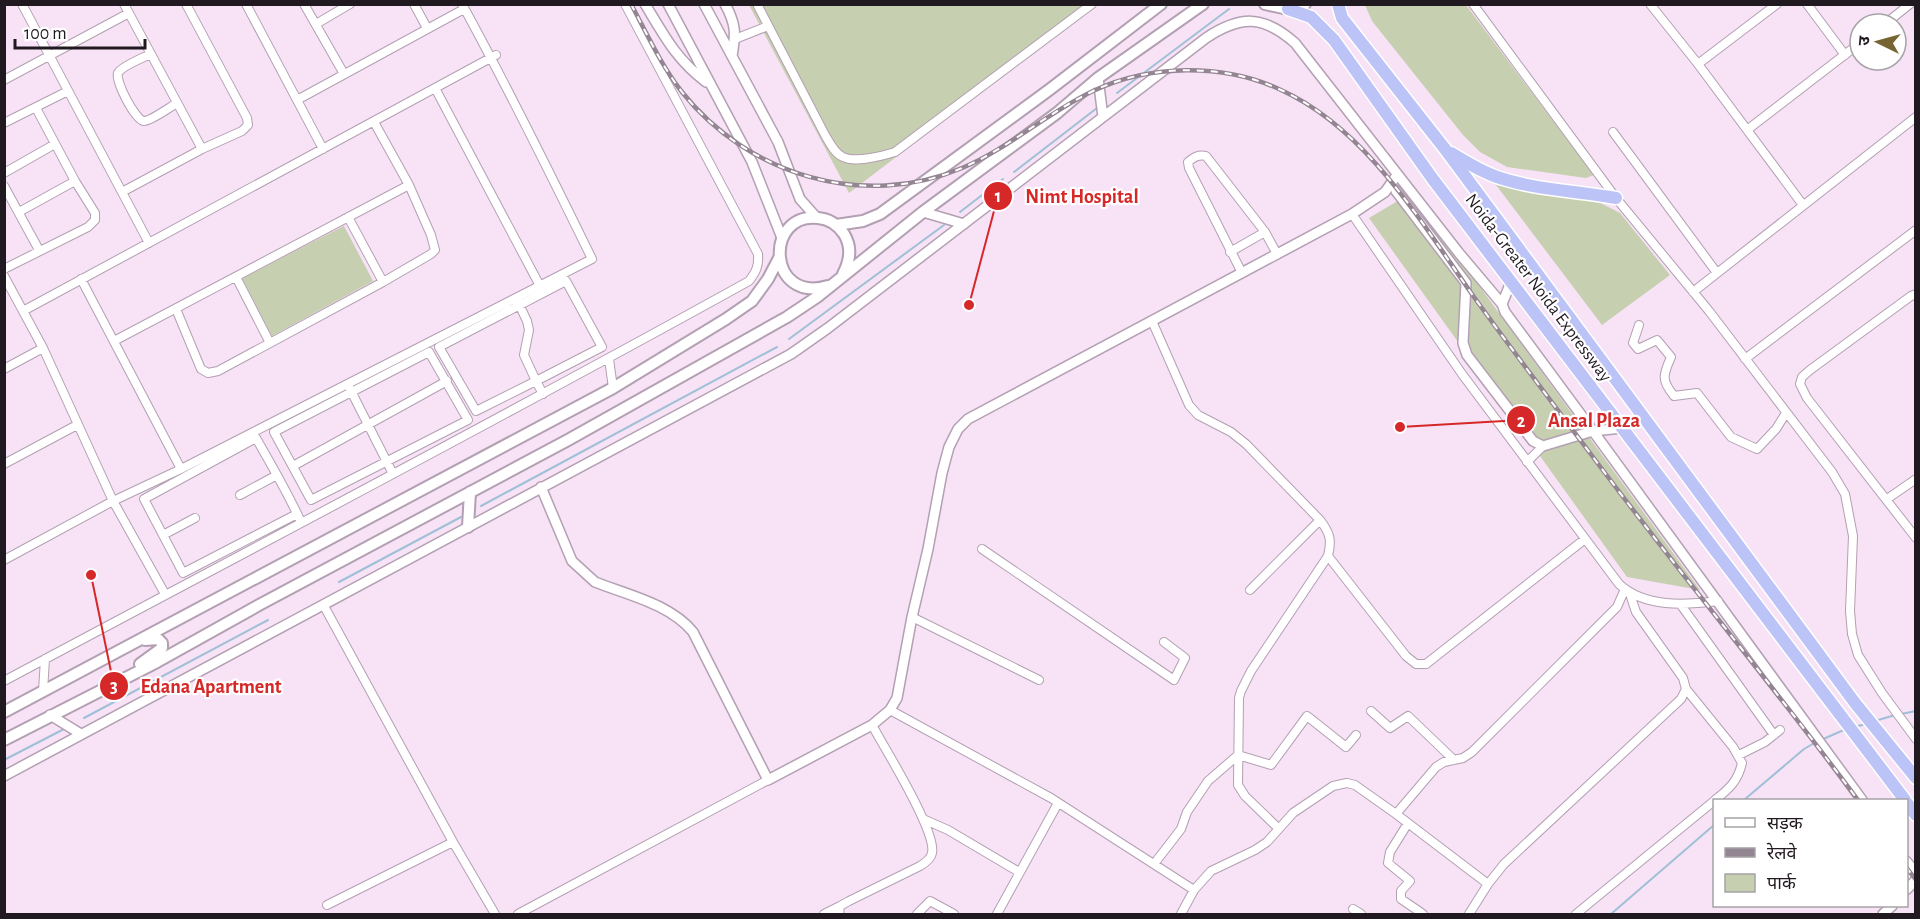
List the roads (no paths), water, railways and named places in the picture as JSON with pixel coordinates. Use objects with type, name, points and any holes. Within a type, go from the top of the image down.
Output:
[{"type":"highway","name":"Noida-Greater Noida Expressway","points":[[1338,4],[1342,18],[1445,149],[1855,703],[1916,778]]},
{"type":"highway","name":"Noida-Greater Noida Expressway","points":[[1288,9],[1311,17],[1334,39],[1432,178],[1904,799]]},
{"type":"highway","points":[[1445,149],[1478,169],[1498,177],[1529,185],[1617,198]]},
{"type":"main road","points":[[836,225],[863,221],[880,214],[1049,90],[1161,4]]},
{"type":"main road","points":[[4,740],[135,673],[787,317],[1057,112],[1098,78],[1203,4]]},
{"type":"main road","points":[[1265,4],[1288,9],[1305,4]]},
{"type":"main road","points":[[828,286],[810,289],[792,282],[781,267],[779,248],[782,238],[790,227],[802,220],[816,217],[826,219],[836,225],[847,239],[849,248],[850,258],[843,275]]},
{"type":"main road","points":[[4,712],[612,388],[752,301],[768,279],[779,258]]},
{"type":"main road","points":[[468,527],[470,492]]},
{"type":"main road","points":[[135,673],[139,665],[160,651],[162,645],[158,639],[139,641]]},
{"type":"street","points":[[22,4],[150,243]]},
{"type":"street","points":[[124,4],[202,149]]},
{"type":"street","points":[[122,192],[202,149],[242,131],[248,125],[247,118],[186,4]]},
{"type":"street","points":[[246,4],[323,149]]},
{"type":"street","points":[[304,4],[344,74]]},
{"type":"street","points":[[315,24],[350,4]]},
{"type":"street","points":[[414,4],[427,28]]},
{"type":"street","points":[[4,681],[609,359],[749,281],[759,263],[758,254],[625,4]]},
{"type":"street","points":[[645,4],[673,51],[693,72],[711,85]]},
{"type":"street","points":[[668,4],[752,162],[782,238]]},
{"type":"street","points":[[704,4],[778,142],[800,199],[816,217]]},
{"type":"street","points":[[725,4],[733,19],[735,39],[732,56]]},
{"type":"street","points":[[757,4],[825,135],[837,153],[846,158],[861,159],[895,152],[1092,4]]},
{"type":"street","points":[[1473,4],[1617,198],[1694,292],[1832,472],[1845,494],[1853,536],[1850,611],[1852,634],[1858,655],[1914,738]]},
{"type":"street","points":[[1650,4],[1698,64],[1803,205]]},
{"type":"street","points":[[1698,64],[1777,4]]},
{"type":"street","points":[[1807,4],[1845,55]]},
{"type":"street","points":[[4,560],[113,501],[349,388],[518,302],[566,281],[602,347],[476,411],[439,347],[518,302],[540,286],[592,259],[494,57],[463,7],[297,100]]},
{"type":"street","points":[[4,80],[129,13]]},
{"type":"street","points":[[4,776],[791,354],[1223,27],[1238,21],[1258,22],[1281,30],[1295,43],[1459,253],[1502,303],[1504,312],[1718,601],[1861,799]]},
{"type":"street","points":[[735,39],[768,26]]},
{"type":"street","points":[[1747,130],[1848,53]]},
{"type":"street","points":[[151,54],[118,73],[118,81],[136,117],[143,121],[149,120],[177,103]]},
{"type":"street","points":[[23,311],[494,57]]},
{"type":"street","points":[[1098,78],[1103,117]]},
{"type":"street","points":[[435,88],[540,286]]},
{"type":"street","points":[[4,123],[68,91]]},
{"type":"street","points":[[4,269],[88,227],[95,220],[95,213],[75,182],[36,108]]},
{"type":"street","points":[[1694,292],[1916,117]]},
{"type":"street","points":[[176,309],[201,369],[208,373],[218,371],[383,282],[435,250],[431,235],[409,185],[374,122]]},
{"type":"street","points":[[1613,132],[1717,273]]},
{"type":"street","points":[[4,173],[55,144]]},
{"type":"street","points":[[1242,273],[1189,168],[1188,162],[1192,159],[1201,155],[1206,156],[1265,231],[1276,254]]},
{"type":"street","points":[[518,915],[872,725],[890,710],[897,698],[949,447],[958,429],[968,419],[1352,214],[1385,192],[1397,175]]},
{"type":"street","points":[[19,213],[75,182]]},
{"type":"street","points":[[114,341],[409,185]]},
{"type":"street","points":[[4,186],[39,250]]},
{"type":"street","points":[[1385,192],[1409,190]]},
{"type":"street","points":[[1396,191],[1466,283],[1463,343],[1467,355],[1533,441],[1543,446]]},
{"type":"street","points":[[923,212],[964,224]]},
{"type":"street","points":[[1352,214],[1527,462],[1584,539],[1628,591],[1636,612],[1683,678],[1686,689],[1739,755],[1742,763],[1739,774],[1732,787],[1717,799]]},
{"type":"street","points":[[348,217],[383,282]]},
{"type":"street","points":[[1745,359],[1916,230]]},
{"type":"street","points":[[1230,252],[1265,231]]},
{"type":"street","points":[[4,276],[43,348],[113,501],[165,594]]},
{"type":"street","points":[[236,277],[270,343]]},
{"type":"street","points":[[81,279],[181,469]]},
{"type":"street","points":[[1502,303],[1511,282]]},
{"type":"street","points":[[1916,294],[1810,370],[1800,381],[1801,389],[1807,398],[1916,538]]},
{"type":"street","points":[[518,302],[529,330],[524,355],[543,394]]},
{"type":"street","points":[[1152,321],[1189,405],[1198,415],[1231,432],[1246,444],[1320,520],[1328,531],[1331,541],[1328,556],[1251,670],[1240,691],[1237,781],[1240,789],[1278,828]]},
{"type":"street","points":[[1639,325],[1633,343],[1638,349],[1657,340],[1671,357],[1665,372],[1665,384],[1669,390],[1674,396],[1697,393],[1731,437],[1757,449],[1776,429],[1786,413]]},
{"type":"street","points":[[4,369],[43,348]]},
{"type":"street","points":[[429,352],[447,381],[468,420],[310,500],[274,432],[349,388],[429,352]]},
{"type":"street","points":[[1455,363],[1467,355]]},
{"type":"street","points":[[609,359],[612,388]]},
{"type":"street","points":[[293,466],[447,381]]},
{"type":"street","points":[[349,388],[393,474]]},
{"type":"street","points":[[4,464],[77,425]]},
{"type":"street","points":[[1527,462],[1543,446],[1593,431],[1622,428]]},
{"type":"street","points":[[188,583],[144,499],[256,438],[301,522]]},
{"type":"street","points":[[240,495],[277,475]]},
{"type":"street","points":[[1887,499],[1916,479]]},
{"type":"street","points":[[541,488],[572,561],[585,574],[595,582],[671,611],[693,632],[768,780]]},
{"type":"street","points":[[183,573],[297,514]]},
{"type":"street","points":[[163,535],[195,518]]},
{"type":"street","points":[[1250,590],[1320,520]]},
{"type":"street","points":[[1328,556],[1406,657],[1416,664],[1426,664],[1584,539]]},
{"type":"street","points":[[982,549],[1174,680],[1185,658],[1164,642]]},
{"type":"street","points":[[1628,591],[1681,605],[1718,601]]},
{"type":"street","points":[[1396,814],[1436,767],[1444,762],[1463,758],[1472,752],[1617,607],[1628,591]]},
{"type":"street","points":[[1681,605],[1777,732],[1751,751],[1739,755]]},
{"type":"street","points":[[324,606],[495,915]]},
{"type":"street","points":[[912,617],[1039,680]]},
{"type":"street","points":[[43,691],[45,659]]},
{"type":"street","points":[[1469,915],[1488,884],[1504,864],[1681,699],[1686,689]]},
{"type":"street","points":[[890,710],[1058,802],[1194,890]]},
{"type":"street","points":[[1371,711],[1390,728],[1408,716],[1454,760]]},
{"type":"street","points":[[50,715],[81,734]]},
{"type":"street","points":[[1238,755],[1271,765],[1307,716],[1346,747],[1356,735]]},
{"type":"street","points":[[824,915],[839,910],[920,866],[928,860],[932,853],[932,841],[923,819],[872,725]]},
{"type":"street","points":[[1154,864],[1181,829],[1187,812],[1208,781],[1238,755]]},
{"type":"street","points":[[1181,915],[1194,890],[1211,871],[1255,850],[1266,842],[1293,813],[1333,786],[1347,783],[1355,785],[1396,814],[1488,884]]},
{"type":"street","points":[[997,915],[1058,802]]},
{"type":"street","points":[[1576,915],[1713,803]]},
{"type":"street","points":[[923,819],[1019,872]]},
{"type":"street","points":[[1408,823],[1390,852],[1388,862],[1410,881],[1408,886],[1401,891],[1401,899],[1423,915]]},
{"type":"street","points":[[327,905],[453,842]]},
{"type":"street","points":[[917,915],[930,901],[954,915]]},
{"type":"street","points":[[1353,909],[1361,915]]},
{"type":"waterway","points":[[1117,93],[1229,9]]},
{"type":"waterway","points":[[1014,172],[1097,108]]},
{"type":"waterway","points":[[960,212],[1003,179]]},
{"type":"waterway","points":[[789,339],[944,225]]},
{"type":"waterway","points":[[481,506],[777,347]]},
{"type":"waterway","points":[[339,582],[461,517]]},
{"type":"waterway","points":[[84,718],[268,620]]},
{"type":"waterway","points":[[1901,714],[1916,711]]},
{"type":"waterway","points":[[1875,721],[1895,715]]},
{"type":"waterway","points":[[1854,727],[1866,724]]},
{"type":"waterway","points":[[4,760],[66,728]]},
{"type":"waterway","points":[[1821,740],[1846,729]]},
{"type":"waterway","points":[[1745,799],[1804,749],[1816,742]]},
{"type":"waterway","points":[[1611,914],[1713,826]]},
{"type":"railway","points":[[631,4],[674,82],[709,121],[740,145],[773,164],[810,177],[847,184],[886,186],[924,180],[962,168],[996,151],[1093,91],[1138,76],[1187,70],[1236,75],[1281,90],[1312,107],[1340,128],[1390,180],[1623,497],[1857,799]]},
{"type":"railway","points":[[1908,870],[1916,880]]},
{"type":"place","name":"Nimt Hospital","points":[[969,305]]},
{"type":"place","name":"Ansal Plaza","points":[[1400,427]]},
{"type":"place","name":"Edana Apartment","points":[[91,575]]}]
